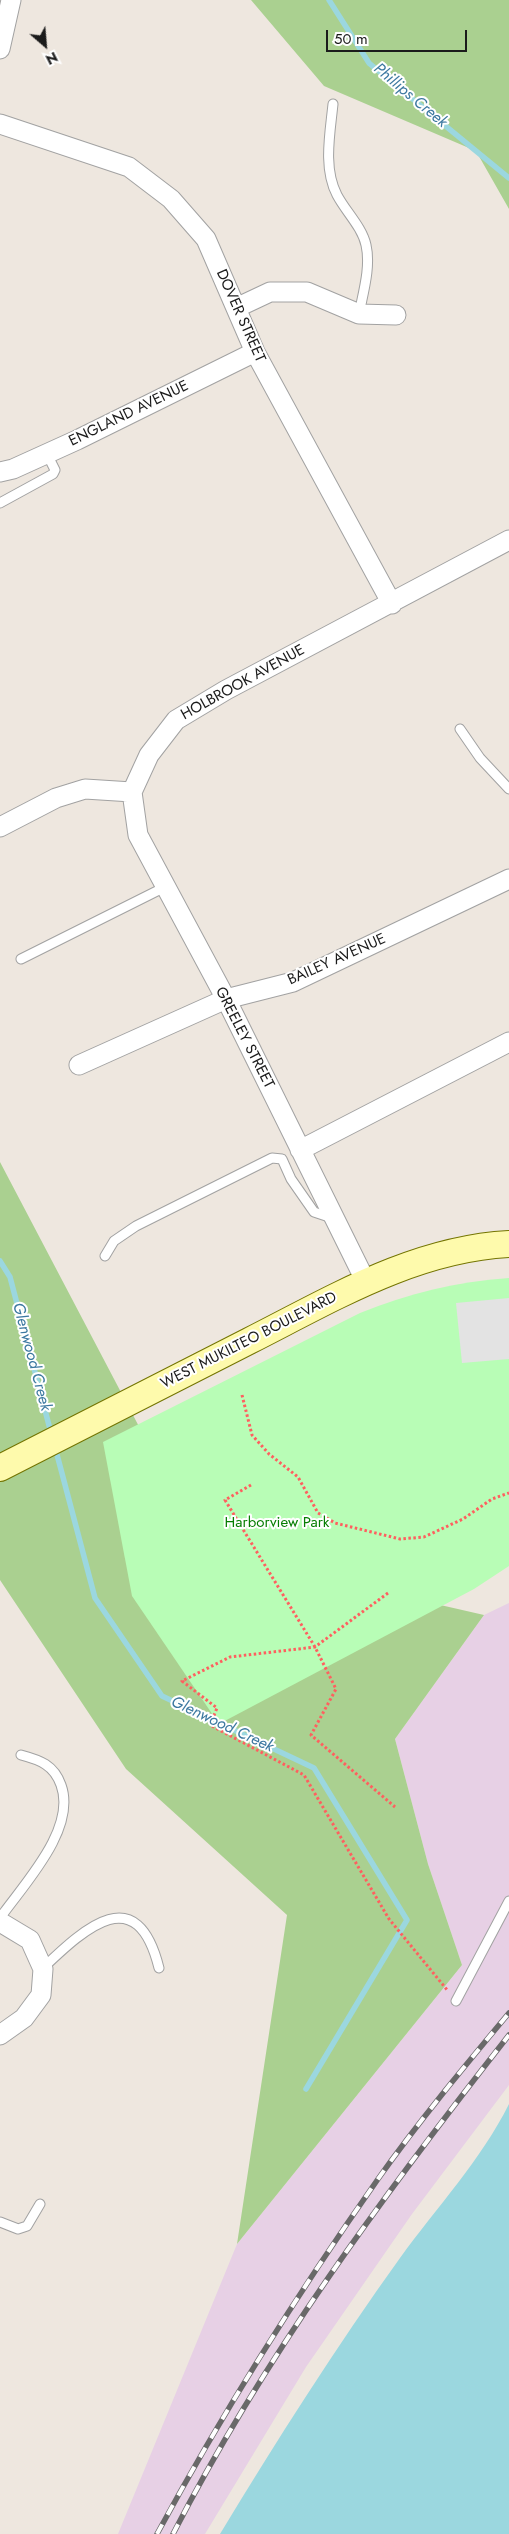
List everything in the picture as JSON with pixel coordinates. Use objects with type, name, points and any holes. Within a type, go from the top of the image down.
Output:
[{"type":"main road","name":"WEST MUKILTEO BOULEVARD","points":[[0,1468],[366,1282],[435,1256],[465,1249],[509,1244]]},
{"type":"street","points":[[0,49],[11,0]]},
{"type":"street","name":"DOVER STREET","points":[[0,124],[129,167],[171,199],[206,239],[255,352],[392,604]]},
{"type":"street","points":[[236,308],[270,292],[307,292],[359,314],[396,315]]},
{"type":"street","name":"ENGLAND AVENUE","points":[[0,472],[13,469],[47,454],[255,352]]},
{"type":"street","name":"HOLBROOK AVENUE","points":[[132,792],[149,754],[176,720],[226,690],[392,604],[509,540]]},
{"type":"street","points":[[0,827],[56,798],[85,788],[132,792]]},
{"type":"street","name":"GREELEY STREET","points":[[132,792],[138,835],[226,999],[366,1282]]},
{"type":"street","name":"BAILEY AVENUE","points":[[79,1065],[226,999],[294,982],[508,881]]},
{"type":"street","points":[[300,1150],[509,1042]]},
{"type":"street","points":[[0,1920],[30,1940],[43,1969],[41,1995],[24,2018],[0,2035]]},
{"type":"lane","points":[[334,104],[329,167],[337,194],[366,245],[368,263],[359,314]]},
{"type":"lane","points":[[0,503],[54,474],[55,470],[47,454]]},
{"type":"lane","points":[[460,729],[480,758],[509,789]]},
{"type":"lane","points":[[21,959],[165,887]]},
{"type":"lane","points":[[105,1256],[114,1241],[136,1226],[272,1158],[282,1159],[291,1178],[314,1212],[334,1219]]},
{"type":"lane","points":[[0,1920],[50,1848],[64,1815],[65,1799],[56,1773],[38,1759],[21,1755]]},
{"type":"lane","points":[[456,2001],[509,1901]]},
{"type":"lane","points":[[43,1969],[79,1937],[106,1921],[123,1917],[135,1921],[143,1930],[154,1946],[159,1968]]},
{"type":"lane","points":[[0,2222],[18,2230],[28,2226],[40,2204]]},
{"type":"path","points":[[242,1395],[252,1435],[269,1454],[298,1477],[318,1513],[335,1523],[400,1539],[424,1537],[463,1519],[492,1499],[509,1493]]},
{"type":"path","points":[[251,1485],[225,1500],[315,1647],[336,1689],[311,1735],[395,1807]]},
{"type":"path","points":[[388,1593],[315,1647],[230,1657],[182,1681],[217,1708],[210,1725],[304,1775],[389,1919],[456,2001]]},
{"type":"shaded area","points":[[509,1298],[509,1359],[462,1363],[456,1303]]},
{"type":"shaded area","points":[[509,1603],[509,2085],[412,2214],[306,2367],[205,2534],[118,2534],[237,2244],[462,1965],[428,1864],[395,1739],[484,1615]]},
{"type":"green space","points":[[251,0],[509,0],[509,209],[476,151],[324,86]]},
{"type":"green space","points":[[0,1162],[155,1457],[388,1593],[484,1615],[395,1739],[428,1864],[462,1965],[237,2244],[287,1915],[126,1769],[0,1580]]},
{"type":"green space","name":"Harborview Park","points":[[509,1278],[509,1566],[474,1589],[219,1724],[132,1596],[103,1442],[360,1313],[415,1294],[470,1282]]},
{"type":"water","points":[[509,2104],[509,2534],[220,2534],[285,2429],[353,2325],[400,2258],[472,2164],[498,2125]]},
{"type":"waterway","name":"Phillips Creek","points":[[329,0],[369,63],[509,178]]},
{"type":"waterway","name":"Glenwood Creek","points":[[0,1261],[10,1277],[51,1433]]},
{"type":"waterway","name":"Glenwood Creek","points":[[55,1447],[95,1598],[162,1696],[314,1768],[407,1920],[306,2089]]},
{"type":"railway","points":[[157,2534],[235,2398],[290,2309],[348,2222],[409,2136],[509,2013]]},
{"type":"railway","points":[[173,2534],[209,2468],[287,2339],[372,2215],[509,2035]]}]
